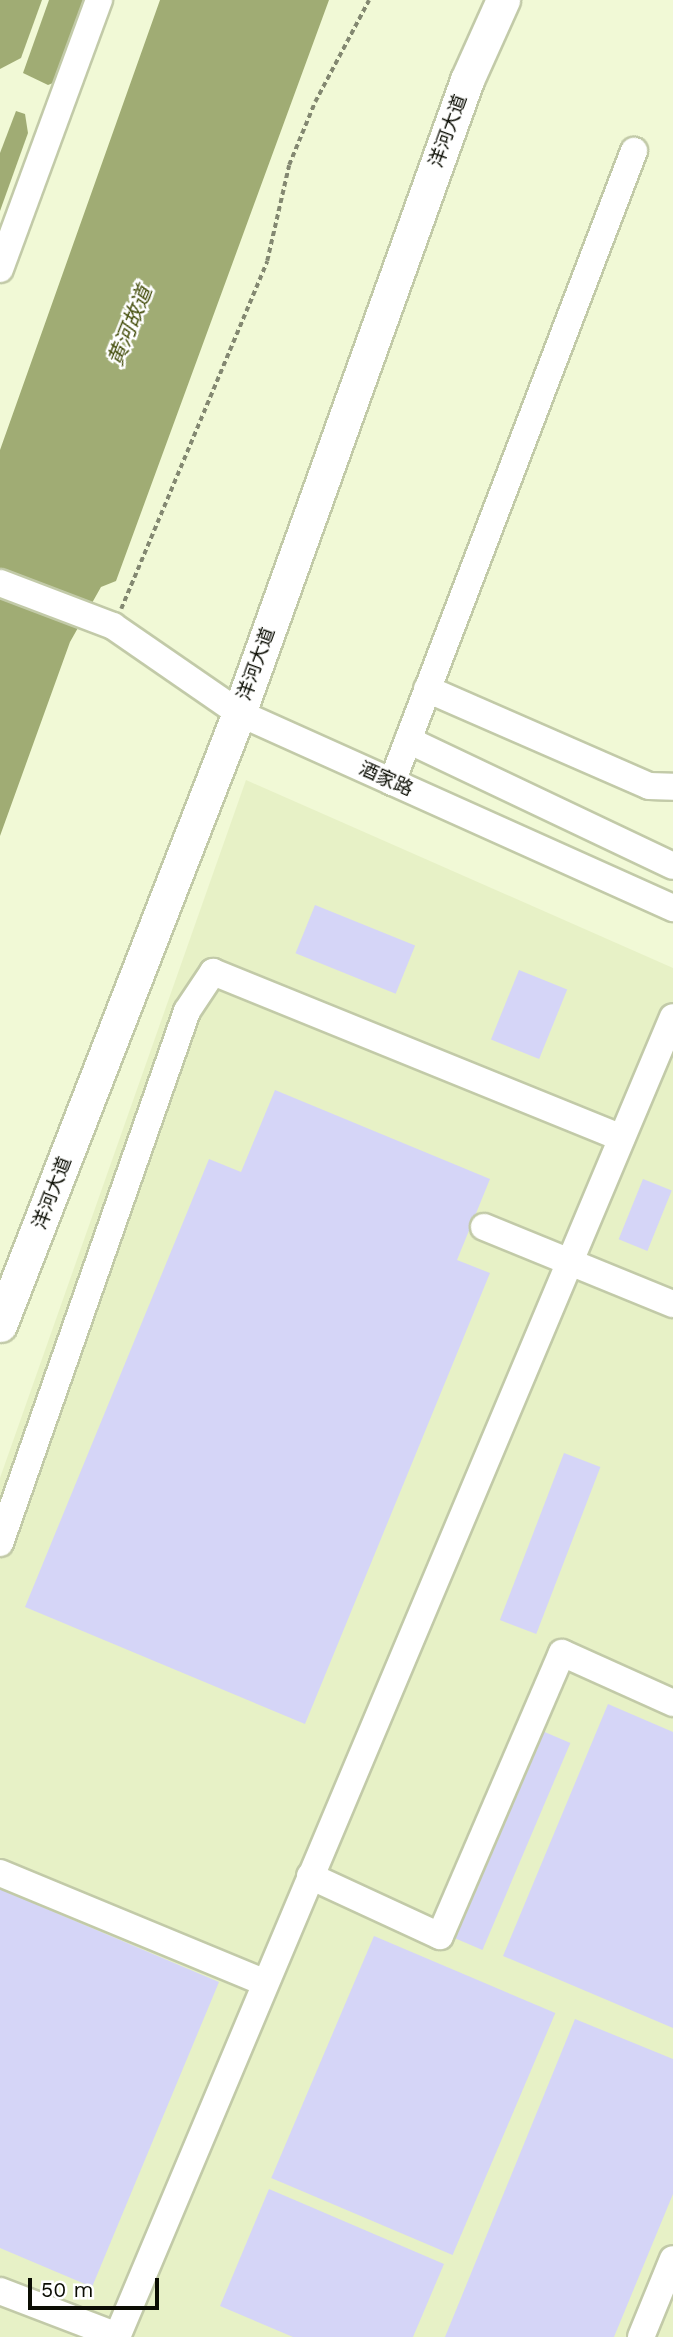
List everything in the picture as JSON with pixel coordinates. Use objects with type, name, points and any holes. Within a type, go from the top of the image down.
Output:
[{"type":"main road","name":"洋河大道","points":[[0,1271],[231,708],[372,274],[480,0]]},
{"type":"main road","name":"洋河大道","points":[[0,1325],[467,80],[503,0]]},
{"type":"street","points":[[0,269],[99,0]]},
{"type":"street","points":[[392,782],[634,151]]},
{"type":"street","name":"酒家路","points":[[0,583],[113,626],[231,708],[673,908]]},
{"type":"street","points":[[427,689],[649,786],[673,787]]},
{"type":"street","points":[[408,740],[673,866]]},
{"type":"street","points":[[0,1543],[187,1011],[213,972],[622,1138]]},
{"type":"street","points":[[0,2291],[117,2336],[673,1017]]},
{"type":"street","points":[[484,1227],[673,1304]]},
{"type":"street","points":[[310,1876],[440,1936],[562,1653],[673,1703]]},
{"type":"street","points":[[0,1873],[265,1983]]},
{"type":"street","points":[[641,2337],[673,2259]]},
{"type":"path","points":[[113,626],[267,261],[304,128],[369,0]]},
{"type":"shaded area","points":[[246,780],[673,968],[673,2337],[0,2337],[0,1478]]},
{"type":"water","points":[[0,0],[42,0],[21,58],[0,69]]},
{"type":"water","points":[[49,0],[88,0],[58,81],[48,85],[23,73]]},
{"type":"water","name":"黄河故道","points":[[160,0],[329,0],[116,581],[101,587],[70,642],[0,836],[0,450]]},
{"type":"water","points":[[16,111],[25,114],[28,133],[0,211],[0,153]]},
{"type":"building","points":[[315,905],[415,945],[396,994],[296,953]]},
{"type":"building","points":[[519,970],[567,989],[539,1059],[491,1040]]},
{"type":"building","points":[[275,1090],[490,1179],[457,1260],[490,1273],[305,1724],[25,1607],[209,1159],[241,1172]]},
{"type":"building","points":[[643,1179],[672,1191],[647,1251],[619,1239]]},
{"type":"building","points":[[564,1453],[600,1467],[536,1634],[500,1620]]},
{"type":"building","points":[[608,1704],[673,1732],[673,2028],[503,1956]]},
{"type":"building","points":[[540,1730],[570,1743],[482,1950],[452,1937]]},
{"type":"building","points":[[0,1889],[219,1982],[92,2287],[0,2248]]},
{"type":"building","points":[[374,1936],[555,2013],[453,2255],[271,2178]]},
{"type":"building","points":[[575,2019],[673,2059],[673,2194],[614,2337],[445,2337]]},
{"type":"building","points":[[269,2189],[444,2264],[413,2337],[293,2337],[220,2306]]}]
